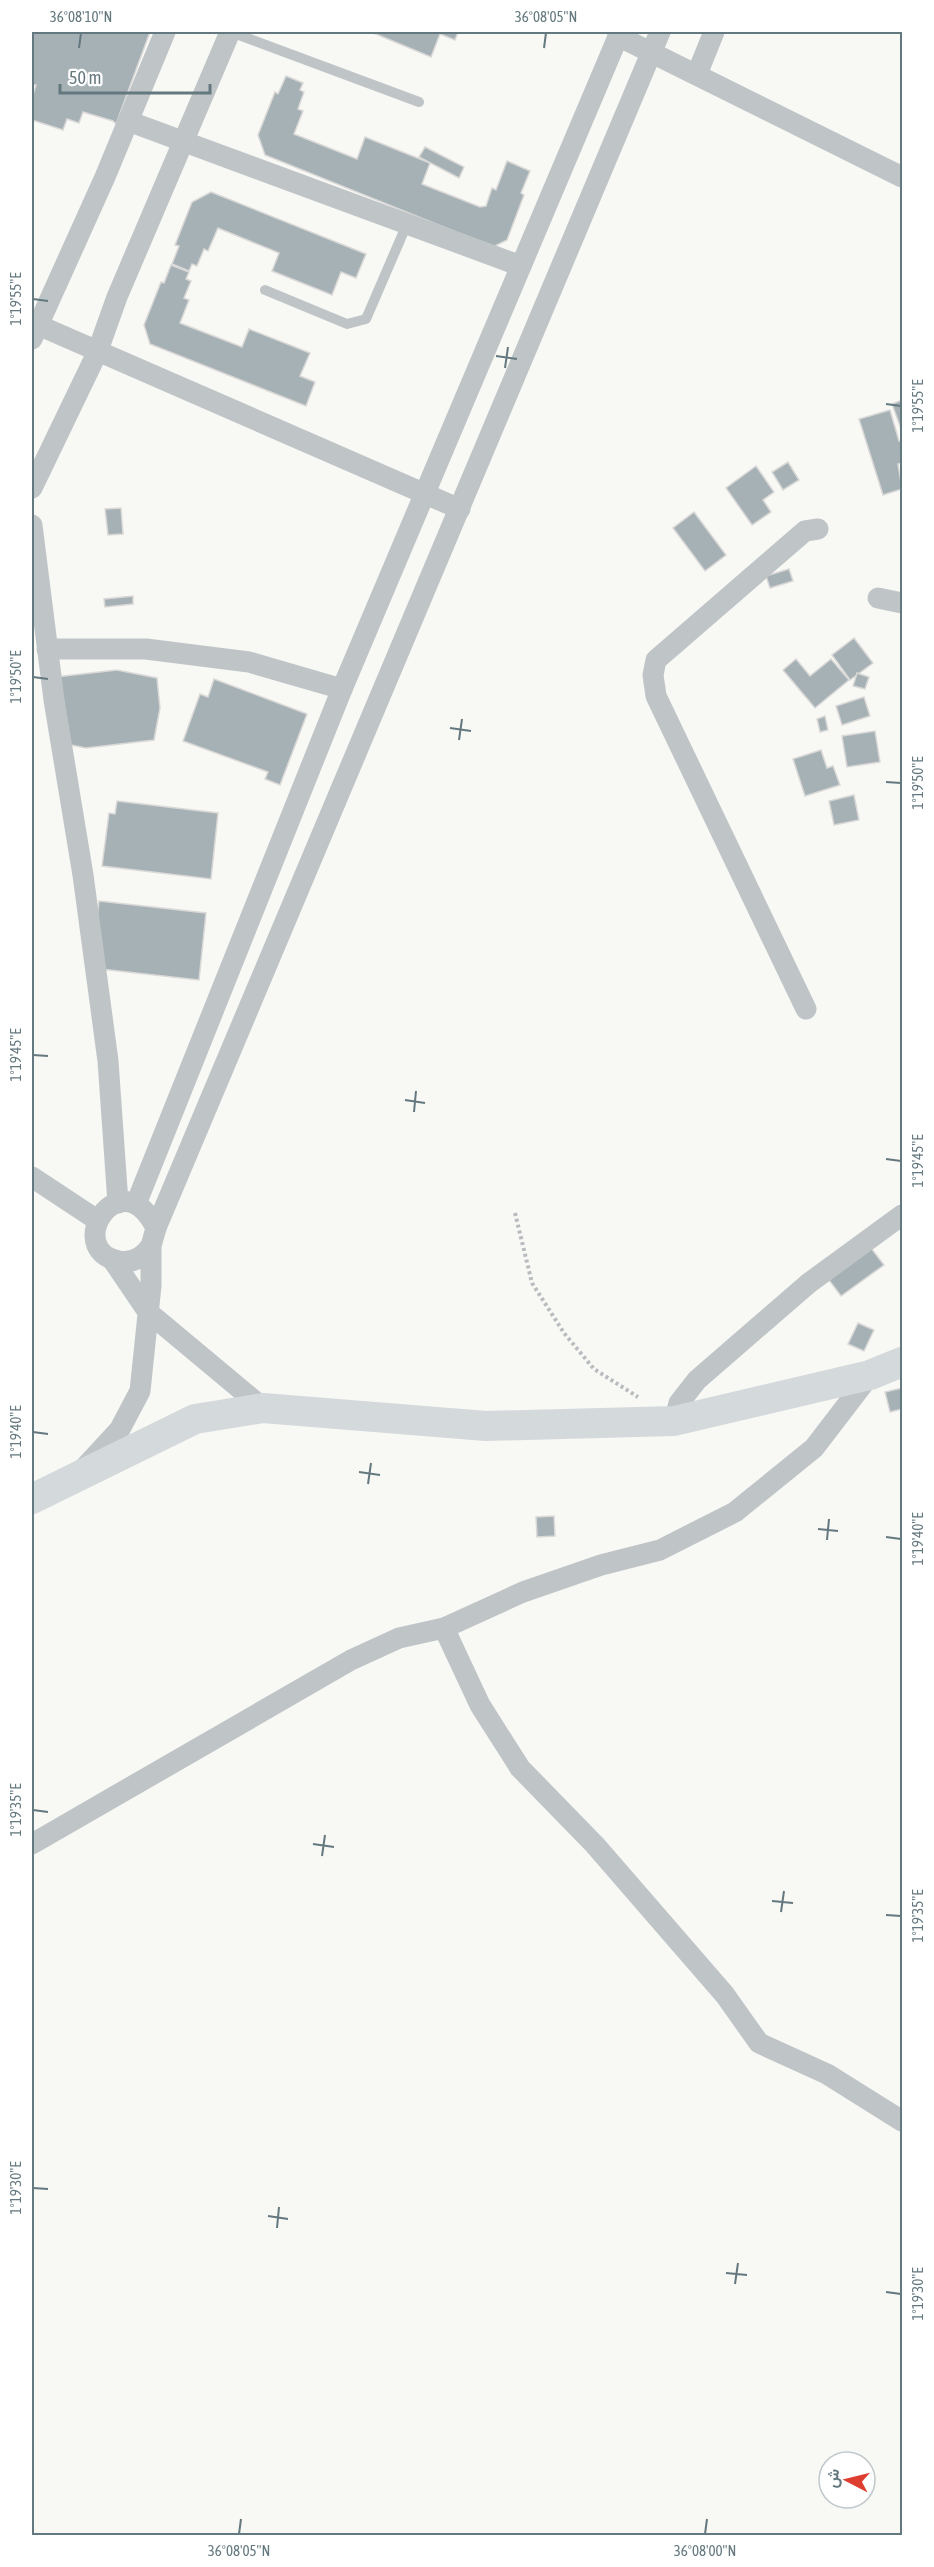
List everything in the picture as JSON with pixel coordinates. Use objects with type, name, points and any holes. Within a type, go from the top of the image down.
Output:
[{"type":"street","points":[[165,32],[128,122],[35,332],[97,352],[460,509]]},
{"type":"street","points":[[32,488],[97,352],[117,297],[230,32]]},
{"type":"street","points":[[112,1259],[129,1262],[138,1259],[154,1237],[660,32]]},
{"type":"street","points":[[697,74],[714,32]]},
{"type":"street","points":[[127,1204],[619,34],[903,177]]},
{"type":"street","points":[[128,122],[521,266]]},
{"type":"street","points":[[32,525],[47,649],[83,875],[127,1204]]},
{"type":"street","points":[[806,1009],[656,696],[653,675],[656,660],[805,531],[818,529]]},
{"type":"street","points":[[878,597],[903,603]]},
{"type":"street","points":[[47,649],[146,649],[249,662],[342,689]]},
{"type":"street","points":[[32,1177],[97,1220]]},
{"type":"street","points":[[77,1475],[120,1429],[140,1390],[148,1312],[152,1286],[154,1237],[145,1210],[127,1204],[102,1212],[95,1229],[98,1247],[112,1259],[148,1312],[262,1408]]},
{"type":"street","points":[[675,1414],[697,1380],[809,1283],[903,1215]]},
{"type":"street","points":[[32,1499],[195,1419],[262,1408],[486,1426],[675,1414],[870,1375],[903,1362]]},
{"type":"street","points":[[32,1844],[351,1660],[399,1638],[444,1628],[523,1592],[601,1565],[660,1550],[735,1512],[814,1448],[870,1375]]},
{"type":"street","points":[[444,1628],[480,1705],[520,1768],[595,1845],[725,1995],[759,2043],[827,2074],[903,2121]]},
{"type":"lane","points":[[230,32],[419,102]]},
{"type":"lane","points":[[265,290],[347,324],[366,319],[407,224]]},
{"type":"path","points":[[515,1213],[532,1283],[564,1333],[594,1369],[639,1398],[675,1414]]},
{"type":"building","points":[[32,32],[150,32],[116,124],[83,112],[79,123],[67,119],[63,130],[32,120],[32,98],[36,85],[32,85]]},
{"type":"building","points":[[371,32],[458,32],[455,40],[440,34],[431,57]]},
{"type":"building","points":[[286,76],[303,83],[300,90],[304,92],[298,109],[303,111],[294,134],[357,159],[365,137],[430,163],[422,184],[480,207],[486,206],[492,188],[496,190],[507,161],[530,171],[521,193],[524,195],[507,240],[493,247],[265,155],[258,135],[275,92],[278,94]]},
{"type":"building","points":[[425,147],[464,167],[459,178],[419,157]]},
{"type":"building","points":[[211,192],[366,254],[356,278],[341,272],[332,295],[272,271],[279,253],[218,228],[208,251],[204,249],[197,266],[192,264],[189,271],[172,264],[179,246],[175,245],[192,202]]},
{"type":"building","points":[[171,265],[189,272],[186,279],[191,281],[184,298],[189,300],[180,323],[242,347],[249,329],[310,353],[300,376],[315,382],[306,406],[150,344],[144,325],[161,282],[164,283]]},
{"type":"building","points":[[902,400],[902,428],[901,429],[892,404]]},
{"type":"building","points":[[890,410],[899,441],[902,440],[902,463],[898,464],[902,489],[883,495],[859,419]]},
{"type":"building","points":[[788,462],[799,480],[783,490],[772,472]]},
{"type":"building","points":[[756,466],[774,492],[763,500],[771,512],[752,525],[726,488]]},
{"type":"building","points":[[121,508],[123,534],[108,535],[105,509]]},
{"type":"building","points":[[694,512],[726,555],[705,571],[673,528]]},
{"type":"building","points":[[789,569],[793,581],[770,588],[766,576]]},
{"type":"building","points":[[133,596],[133,604],[105,607],[104,599]]},
{"type":"building","points":[[854,638],[873,663],[850,680],[832,655]]},
{"type":"building","points":[[796,659],[810,676],[831,659],[849,680],[815,708],[783,670]]},
{"type":"building","points":[[117,670],[157,678],[160,708],[154,740],[86,748],[56,742],[47,678]]},
{"type":"building","points":[[857,673],[869,677],[865,689],[853,686]]},
{"type":"building","points":[[214,679],[307,714],[280,785],[265,779],[268,772],[183,741],[200,694],[208,697]]},
{"type":"building","points":[[864,697],[870,716],[842,725],[836,706]]},
{"type":"building","points":[[825,716],[828,730],[820,732],[817,719]]},
{"type":"building","points":[[875,731],[880,762],[847,767],[842,736]]},
{"type":"building","points":[[821,750],[827,768],[833,766],[840,785],[805,796],[793,759]]},
{"type":"building","points":[[854,795],[859,820],[834,825],[829,801]]},
{"type":"building","points":[[117,801],[218,813],[211,879],[102,866],[109,813],[115,814]]},
{"type":"building","points":[[99,901],[206,913],[199,980],[92,968]]},
{"type":"building","points":[[871,1248],[884,1265],[841,1296],[823,1272]]},
{"type":"building","points":[[858,1323],[874,1330],[864,1351],[848,1344]]},
{"type":"building","points":[[902,1388],[902,1409],[890,1412],[885,1392]]},
{"type":"building","points":[[554,1516],[555,1536],[537,1537],[536,1517]]}]
